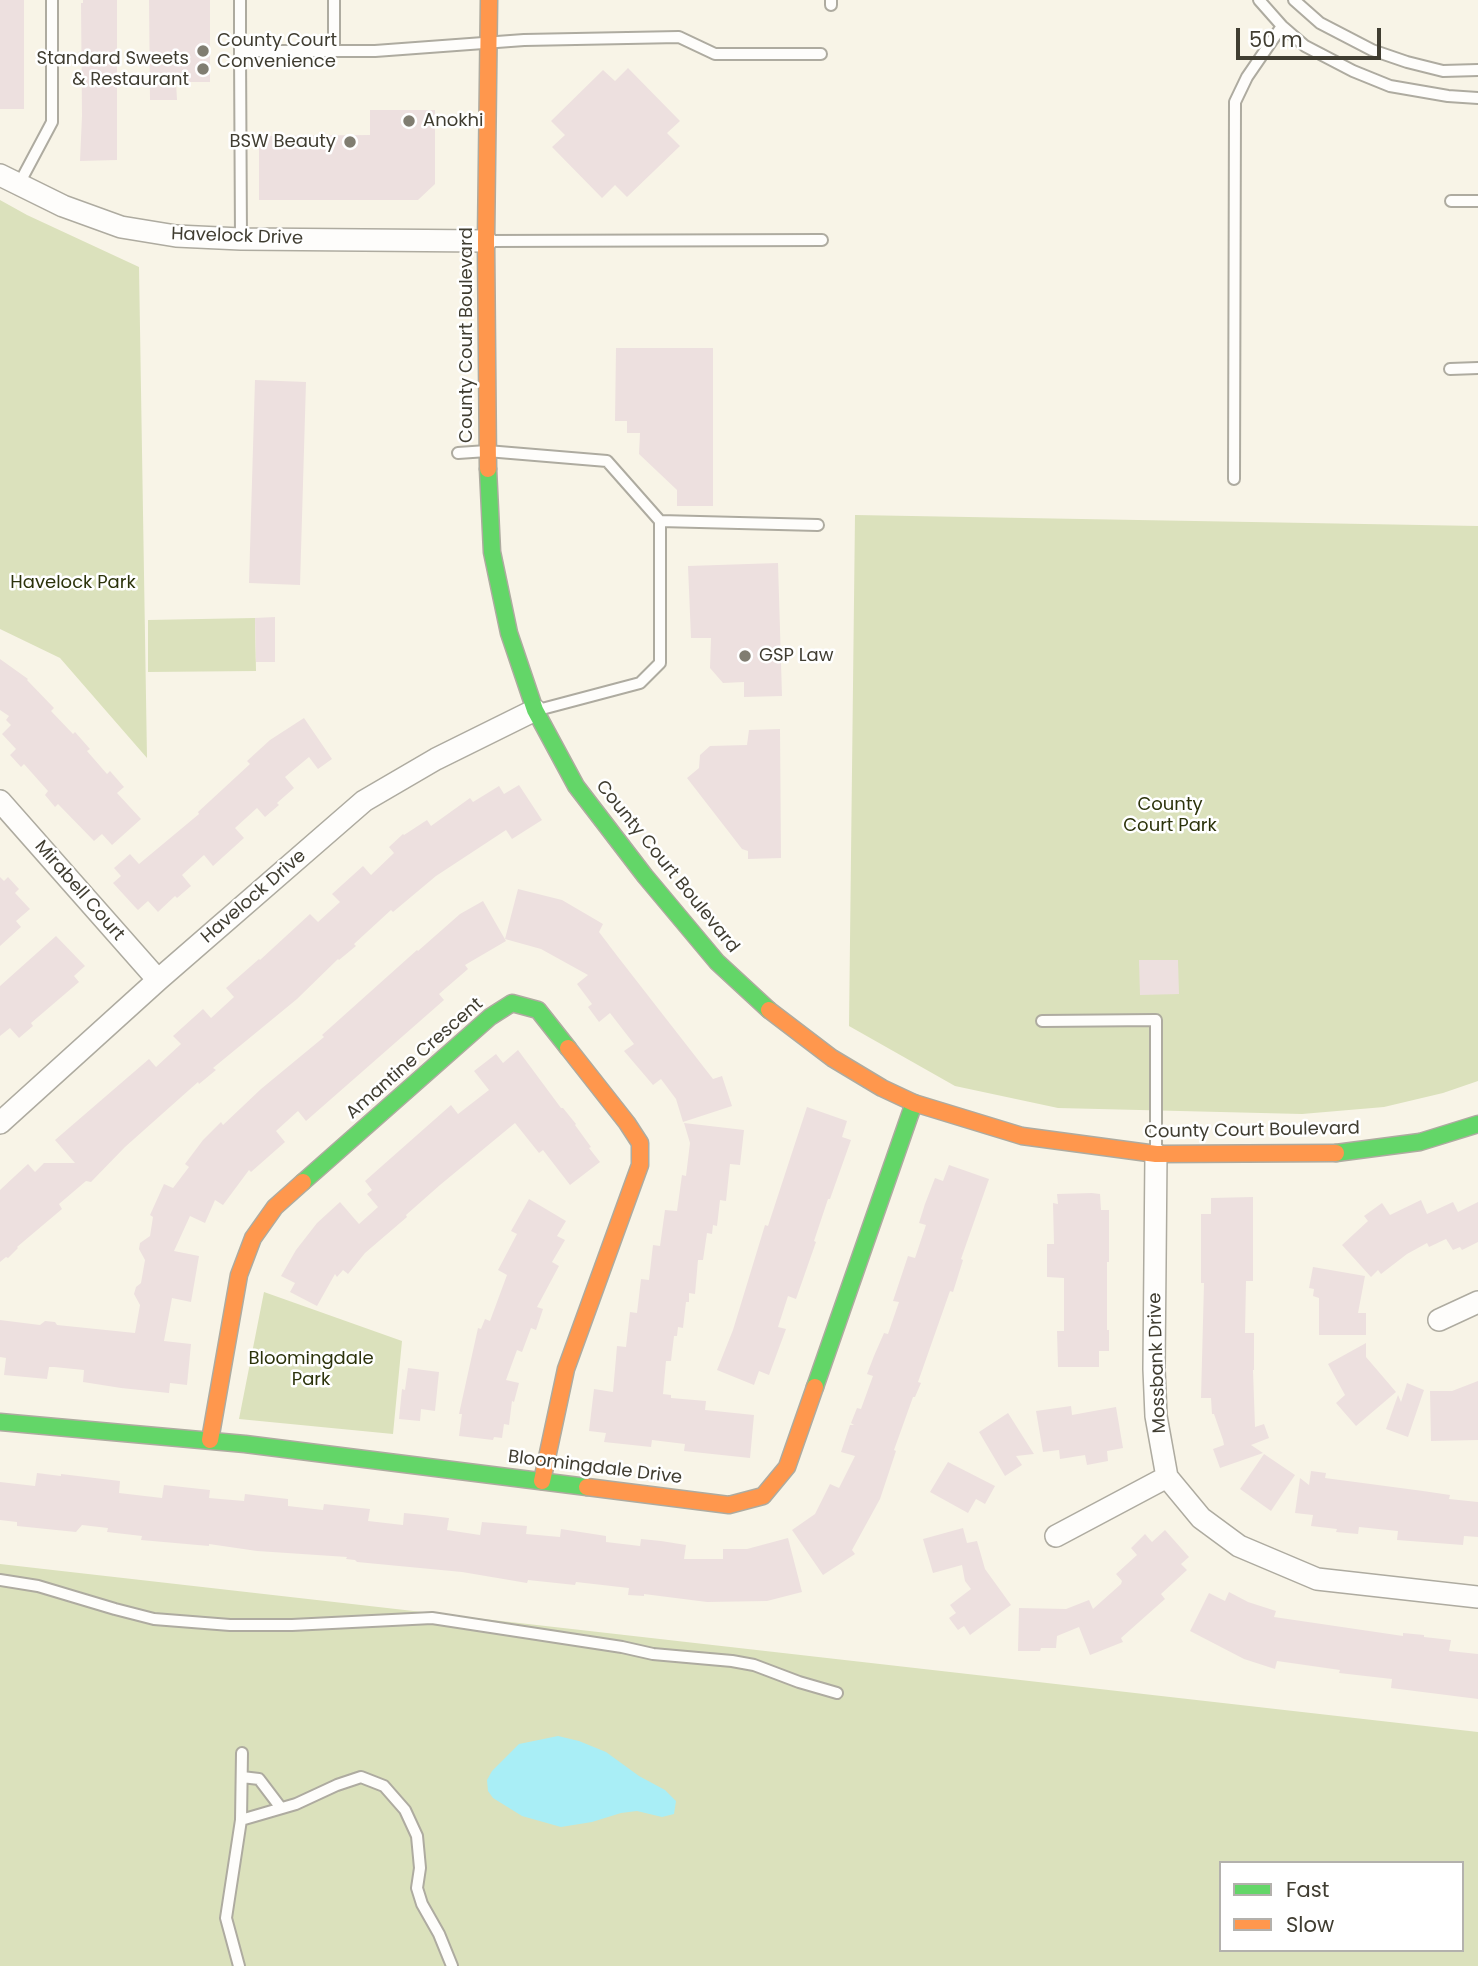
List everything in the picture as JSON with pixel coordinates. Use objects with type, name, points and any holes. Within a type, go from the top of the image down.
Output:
[{"type":"street","name":"County Court Boulevard","points":[[489,0],[487,452],[492,552],[509,633],[535,710],[576,786],[645,876],[717,962],[773,1014],[832,1058],[882,1088],[914,1103],[1022,1136],[1156,1154],[1340,1153],[1420,1142],[1478,1124]]},
{"type":"street","name":"Havelock Drive","points":[[0,174],[64,206],[121,227],[176,236],[486,242]]},
{"type":"street","name":"Havelock Drive","points":[[0,1123],[158,980],[364,801],[436,759],[535,710]]},
{"type":"street","name":"Mirabell Court","points":[[0,801],[158,980]]},
{"type":"street","name":"Amantine Crescent","points":[[209,1440],[239,1275],[253,1238],[275,1207],[490,1017],[512,1003],[538,1010],[640,1143],[640,1166],[566,1369],[541,1481]]},
{"type":"street","name":"Bloomingdale Drive","points":[[0,1422],[209,1440],[729,1505],[763,1496],[787,1467],[914,1103]]},
{"type":"street","name":"Mossbank Drive","points":[[1156,1154],[1156,1416],[1167,1477],[1201,1518],[1239,1546],[1317,1579],[1478,1597]]},
{"type":"street","points":[[1440,1320],[1478,1301]]},
{"type":"street","points":[[1056,1536],[1167,1477]]},
{"type":"lane","points":[[19,184],[52,122],[52,0]]},
{"type":"lane","points":[[240,0],[241,239]]},
{"type":"lane","points":[[334,0],[334,51]]},
{"type":"lane","points":[[1259,0],[1282,26],[1305,46],[1353,71],[1390,86],[1478,98]]},
{"type":"lane","points":[[1294,0],[1320,23],[1372,50],[1443,71],[1478,70]]},
{"type":"lane","points":[[1234,479],[1235,102],[1247,77],[1282,26]]},
{"type":"lane","points":[[240,51],[375,51],[524,40],[679,37],[715,54],[821,54]]},
{"type":"lane","points":[[1451,201],[1478,201]]},
{"type":"lane","points":[[486,242],[822,240]]},
{"type":"lane","points":[[1450,369],[1478,369]]},
{"type":"lane","points":[[458,453],[487,452],[607,461],[660,521],[660,663],[640,683],[535,710]]},
{"type":"lane","points":[[660,521],[818,525]]},
{"type":"lane","points":[[1042,1021],[1156,1020],[1156,1154]]},
{"type":"lane","points":[[0,1580],[38,1586],[154,1619],[230,1625],[292,1625],[432,1618],[653,1654],[754,1665],[837,1693]]},
{"type":"lane","points":[[239,1966],[226,1918],[241,1820],[242,1753]]},
{"type":"lane","points":[[242,1777],[259,1779],[281,1808]]},
{"type":"lane","points":[[241,1820],[296,1804],[361,1777],[384,1786],[405,1810],[417,1836],[420,1868],[416,1888],[452,1966]]},
{"type":"green space","name":"Havelock Park","points":[[0,200],[139,267],[147,758],[60,658],[0,629]]},
{"type":"green space","name":"County Court Park","points":[[855,515],[1478,526],[1478,1081],[1443,1093],[1384,1107],[1302,1114],[1058,1108],[955,1086],[849,1026]]},
{"type":"green space","points":[[255,618],[256,671],[148,672],[148,620]]},
{"type":"green space","name":"Bloomingdale Park","points":[[264,1292],[402,1341],[393,1434],[239,1419]]},
{"type":"green space","points":[[0,1564],[1478,1732],[1478,1966],[0,1966]]},
{"type":"water","points":[[558,1736],[606,1752],[639,1776],[665,1790],[676,1801],[674,1814],[662,1817],[637,1811],[561,1827],[522,1816],[493,1798],[488,1791],[487,1780],[492,1771],[519,1744]]},
{"type":"building","points":[[0,0],[24,0],[24,109],[0,109]]},
{"type":"building","points":[[83,0],[117,0],[117,160],[80,161]]},
{"type":"building","points":[[149,0],[210,0],[210,82],[176,82],[177,100],[150,100]]},
{"type":"building","points":[[628,68],[680,121],[667,133],[680,146],[627,197],[615,185],[602,198],[552,147],[565,135],[551,121],[603,70],[615,81]]},
{"type":"building","points":[[370,110],[435,110],[435,184],[418,200],[259,200],[259,136],[370,135]]},
{"type":"building","points":[[616,348],[713,348],[713,506],[677,506],[677,490],[639,454],[640,433],[627,433],[627,421],[615,421]]},
{"type":"building","points":[[255,380],[306,382],[300,585],[249,583]]},
{"type":"building","points":[[778,563],[782,696],[744,697],[744,682],[723,683],[710,668],[711,638],[691,638],[688,566]]},
{"type":"building","points":[[275,617],[275,662],[256,662],[255,618]]},
{"type":"building","points":[[0,659],[28,679],[54,708],[51,711],[90,749],[87,751],[107,774],[110,771],[124,787],[117,793],[141,819],[112,845],[102,834],[94,841],[58,804],[55,807],[45,795],[48,791],[24,764],[21,767],[10,755],[16,749],[2,734],[11,725],[6,720],[9,716],[0,710]]},
{"type":"building","points":[[304,718],[332,759],[318,769],[309,757],[285,777],[294,788],[277,803],[279,805],[265,817],[257,808],[235,828],[244,838],[213,866],[204,855],[182,875],[191,886],[158,912],[148,901],[138,910],[113,883],[121,876],[114,868],[130,854],[139,864],[199,814],[198,812],[250,764],[247,761],[270,740]]},
{"type":"building","points":[[780,729],[781,858],[748,859],[748,851],[742,849],[687,778],[699,768],[700,755],[710,746],[747,745],[749,730]]},
{"type":"building","points":[[519,785],[542,820],[512,839],[506,830],[436,876],[393,912],[391,910],[354,944],[356,946],[213,1068],[216,1070],[199,1084],[198,1082],[125,1147],[91,1182],[86,1181],[59,1204],[62,1209],[8,1258],[0,1262],[0,1190],[28,1164],[35,1172],[44,1163],[75,1163],[55,1140],[149,1059],[156,1067],[181,1044],[173,1036],[203,1009],[211,1018],[234,997],[226,988],[310,914],[318,922],[340,902],[332,894],[363,866],[371,875],[394,853],[389,847],[403,834],[427,820],[431,826],[470,798],[473,802],[499,786],[504,794]]},
{"type":"building","points":[[0,877],[4,881],[8,877],[19,889],[15,893],[30,909],[16,921],[21,927],[0,946]]},
{"type":"building","points":[[518,889],[562,900],[603,924],[599,932],[713,1079],[722,1076],[732,1106],[683,1122],[676,1099],[661,1079],[653,1085],[624,1051],[634,1044],[610,1013],[599,1022],[588,1007],[592,1004],[577,984],[588,975],[541,949],[505,939]]},
{"type":"building","points":[[483,901],[506,941],[465,965],[468,969],[439,994],[444,1000],[306,1121],[298,1111],[276,1131],[285,1142],[251,1172],[249,1170],[223,1205],[215,1200],[205,1223],[190,1216],[174,1251],[199,1256],[191,1302],[172,1298],[164,1341],[191,1344],[187,1385],[170,1383],[169,1393],[121,1388],[83,1382],[84,1370],[54,1367],[49,1367],[47,1379],[4,1375],[6,1358],[0,1357],[0,1320],[40,1325],[45,1321],[55,1322],[57,1325],[135,1333],[140,1305],[134,1294],[141,1283],[145,1260],[139,1249],[140,1243],[150,1236],[153,1217],[150,1215],[164,1184],[173,1188],[189,1167],[185,1164],[221,1122],[223,1125],[261,1089],[324,1037],[322,1035],[417,950],[460,914]]},
{"type":"building","points":[[56,936],[85,966],[74,976],[79,982],[31,1023],[33,1026],[19,1038],[10,1028],[0,1036],[0,986]]},
{"type":"building","points":[[1139,960],[1178,960],[1179,994],[1140,995]]},
{"type":"building","points":[[518,1050],[576,1124],[600,1162],[570,1185],[543,1150],[539,1153],[515,1123],[406,1215],[407,1217],[365,1253],[348,1274],[343,1270],[337,1277],[335,1274],[317,1306],[290,1292],[295,1283],[281,1276],[296,1250],[317,1223],[340,1202],[359,1224],[378,1207],[367,1194],[372,1190],[365,1181],[451,1105],[458,1114],[489,1090],[474,1071],[496,1054],[503,1063]]},
{"type":"building","points":[[807,1107],[847,1121],[842,1137],[851,1140],[828,1199],[796,1299],[788,1296],[778,1327],[786,1329],[769,1375],[759,1371],[754,1385],[717,1370],[733,1330],[765,1225],[768,1226]]},
{"type":"building","points":[[684,1123],[744,1130],[740,1165],[730,1164],[726,1201],[720,1200],[717,1226],[713,1225],[712,1234],[707,1233],[703,1260],[698,1260],[695,1294],[689,1293],[683,1328],[678,1327],[677,1336],[674,1336],[671,1361],[666,1361],[663,1394],[671,1395],[671,1398],[706,1401],[705,1410],[754,1415],[750,1458],[684,1451],[685,1444],[652,1440],[651,1447],[604,1442],[606,1433],[589,1431],[594,1389],[613,1392],[617,1346],[626,1347],[630,1312],[637,1313],[641,1279],[649,1280],[653,1245],[660,1246],[665,1210],[677,1211],[682,1175],[686,1176],[690,1143]]},
{"type":"building","points":[[949,1165],[989,1179],[961,1259],[963,1260],[953,1292],[950,1291],[918,1382],[921,1383],[913,1397],[894,1450],[896,1451],[880,1499],[852,1550],[855,1554],[823,1575],[792,1530],[815,1514],[830,1484],[839,1488],[855,1456],[841,1452],[850,1425],[854,1425],[851,1423],[857,1408],[861,1409],[873,1376],[867,1374],[884,1333],[888,1334],[899,1302],[893,1301],[908,1256],[915,1258],[926,1225],[919,1223],[925,1204],[935,1178],[943,1181]]},
{"type":"building","points":[[1057,1194],[1100,1194],[1101,1210],[1109,1210],[1109,1351],[1099,1351],[1099,1367],[1058,1367],[1057,1331],[1064,1331],[1064,1278],[1047,1277],[1047,1244],[1054,1244],[1053,1203],[1058,1204]]},
{"type":"building","points":[[1253,1197],[1253,1281],[1246,1281],[1245,1333],[1254,1333],[1255,1427],[1264,1424],[1269,1438],[1251,1445],[1263,1453],[1220,1468],[1213,1449],[1224,1445],[1223,1440],[1212,1414],[1211,1398],[1201,1398],[1204,1283],[1201,1283],[1201,1214],[1211,1214],[1211,1198]]},
{"type":"building","points":[[529,1199],[566,1221],[557,1236],[565,1240],[552,1262],[559,1266],[537,1307],[543,1309],[536,1330],[531,1328],[522,1352],[517,1350],[506,1380],[519,1383],[514,1402],[512,1401],[509,1425],[504,1424],[502,1438],[494,1437],[493,1440],[459,1436],[462,1414],[459,1414],[478,1328],[481,1329],[485,1319],[490,1321],[507,1275],[498,1270],[517,1234],[511,1231]]},
{"type":"building","points":[[1421,1200],[1427,1214],[1453,1202],[1458,1212],[1478,1202],[1478,1242],[1462,1250],[1460,1247],[1453,1250],[1446,1239],[1429,1247],[1427,1243],[1381,1274],[1378,1270],[1371,1277],[1342,1245],[1368,1221],[1364,1216],[1382,1203],[1390,1215]]},
{"type":"building","points":[[1313,1267],[1365,1276],[1358,1313],[1366,1313],[1366,1335],[1319,1335],[1319,1298],[1313,1296],[1314,1289],[1309,1288]]},
{"type":"building","points":[[1366,1343],[1366,1357],[1396,1392],[1356,1426],[1336,1403],[1345,1395],[1328,1364]]},
{"type":"building","points":[[408,1368],[439,1372],[435,1411],[421,1409],[420,1421],[399,1419],[402,1389],[405,1390]]},
{"type":"building","points":[[1478,1381],[1478,1440],[1431,1441],[1430,1391],[1452,1391]]},
{"type":"building","points":[[1407,1383],[1424,1390],[1408,1437],[1386,1429],[1398,1395],[1401,1402]]},
{"type":"building","points":[[1071,1406],[1072,1415],[1116,1407],[1123,1448],[1107,1451],[1108,1461],[1087,1465],[1085,1455],[1060,1459],[1059,1450],[1043,1452],[1036,1411]]},
{"type":"building","points":[[1008,1413],[1034,1454],[1016,1456],[1022,1465],[1005,1476],[979,1432]]},
{"type":"building","points":[[1264,1454],[1295,1475],[1271,1511],[1240,1489]]},
{"type":"building","points":[[948,1462],[995,1486],[985,1504],[976,1499],[968,1513],[930,1492]]},
{"type":"building","points":[[1311,1471],[1326,1473],[1325,1478],[1450,1495],[1449,1499],[1478,1502],[1478,1537],[1464,1536],[1463,1545],[1397,1540],[1398,1531],[1359,1527],[1358,1534],[1311,1526],[1313,1515],[1295,1513],[1300,1478],[1309,1485]]},
{"type":"building","points":[[37,1473],[120,1481],[119,1493],[162,1498],[164,1485],[210,1490],[209,1498],[244,1501],[245,1494],[288,1499],[288,1506],[323,1510],[324,1504],[370,1509],[368,1521],[403,1525],[404,1513],[449,1518],[447,1530],[480,1535],[482,1522],[527,1526],[526,1534],[560,1537],[561,1529],[606,1536],[606,1542],[640,1546],[641,1539],[661,1541],[686,1545],[684,1559],[723,1559],[723,1549],[747,1549],[788,1538],[802,1592],[767,1601],[707,1602],[644,1594],[628,1595],[629,1588],[576,1582],[575,1585],[528,1580],[527,1583],[462,1572],[357,1562],[346,1559],[347,1557],[141,1540],[142,1536],[107,1532],[108,1528],[82,1525],[76,1532],[17,1526],[17,1522],[0,1520],[0,1482],[35,1486]]},
{"type":"building","points":[[963,1528],[967,1543],[977,1541],[985,1569],[1011,1605],[970,1635],[964,1626],[958,1630],[949,1618],[956,1613],[950,1605],[971,1589],[965,1581],[962,1565],[933,1573],[923,1539]]},
{"type":"building","points":[[1165,1530],[1189,1557],[1181,1564],[1187,1570],[1161,1594],[1165,1599],[1121,1638],[1123,1642],[1090,1655],[1079,1627],[1057,1636],[1056,1648],[1018,1651],[1019,1608],[1066,1609],[1089,1600],[1093,1609],[1121,1584],[1122,1581],[1116,1574],[1137,1555],[1131,1548],[1145,1534],[1152,1542]]},
{"type":"building","points":[[1229,1592],[1248,1602],[1276,1611],[1274,1617],[1403,1636],[1403,1633],[1451,1640],[1449,1651],[1478,1654],[1478,1699],[1391,1688],[1392,1679],[1339,1673],[1340,1670],[1277,1661],[1275,1669],[1244,1659],[1190,1631],[1209,1593],[1225,1601]]},
{"type":"traffic: fast","points":[[488,469],[492,552],[509,633],[535,710],[576,786],[645,876],[717,962],[769,1010]]},
{"type":"traffic: fast","points":[[303,1182],[490,1017],[512,1003],[538,1010],[568,1048]]},
{"type":"traffic: fast","points":[[815,1387],[914,1103]]},
{"type":"traffic: fast","points":[[1336,1153],[1420,1142],[1478,1124]]},
{"type":"traffic: fast","points":[[0,1422],[245,1444],[587,1487]]},
{"type":"traffic: slow","points":[[488,469],[486,241],[489,0]]},
{"type":"traffic: slow","points":[[769,1010],[832,1058],[882,1088],[914,1103],[1022,1136],[1156,1154],[1336,1153]]},
{"type":"traffic: slow","points":[[542,1481],[566,1369],[640,1165],[640,1143],[568,1048]]},
{"type":"traffic: slow","points":[[210,1440],[239,1275],[253,1238],[275,1207],[303,1182]]},
{"type":"traffic: slow","points":[[587,1487],[729,1505],[763,1496],[787,1467],[815,1387]]},
{"type":"place","name":"County Court Convenience","points":[[203,51]]},
{"type":"place","name":"Standard Sweets & Restaurant","points":[[203,69]]},
{"type":"place","name":"Anokhi","points":[[409,121]]},
{"type":"place","name":"BSW Beauty","points":[[350,142]]},
{"type":"place","name":"GSP Law","points":[[745,656]]}]
